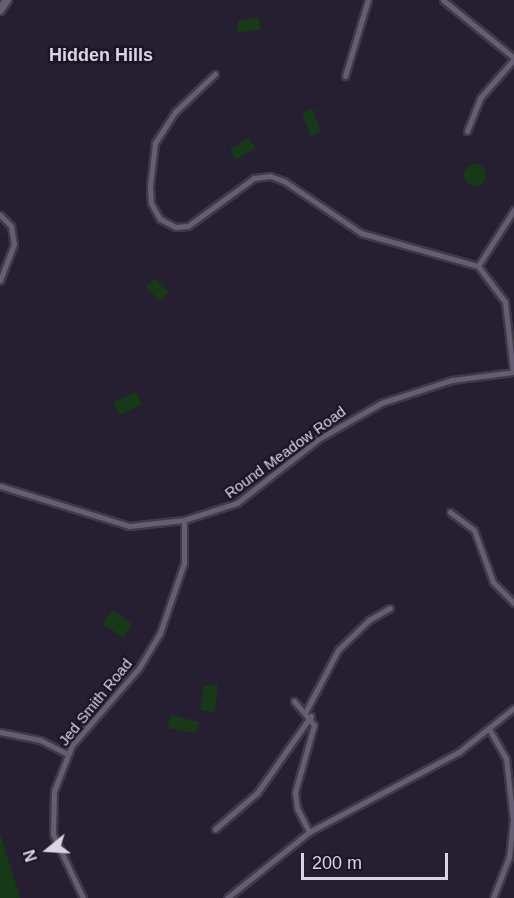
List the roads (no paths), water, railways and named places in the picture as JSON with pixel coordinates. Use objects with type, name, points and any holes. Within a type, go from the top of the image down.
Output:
[{"type":"street","points":[[0,10],[7,0]]},
{"type":"street","points":[[345,76],[368,0]]},
{"type":"street","points":[[443,0],[514,59],[480,98],[467,131]]},
{"type":"street","points":[[215,74],[175,112],[155,143],[151,203],[166,224],[176,227],[198,222],[241,186],[270,176],[296,188],[360,233],[478,266],[505,302],[514,372]]},
{"type":"street","points":[[478,266],[514,210]]},
{"type":"street","points":[[0,214],[11,226],[14,244],[0,280]]},
{"type":"street","name":"Round Meadow Road","points":[[0,486],[129,526],[184,520],[237,503],[320,438],[373,406],[452,380],[514,372]]},
{"type":"street","points":[[450,513],[474,530],[493,582],[514,603]]},
{"type":"street","name":"Jed Smith Road","points":[[83,898],[57,850],[51,820],[54,791],[67,754],[139,668],[160,633],[184,563],[184,520]]},
{"type":"street","points":[[306,711],[338,650],[374,615],[390,608]]},
{"type":"street","points":[[294,701],[311,716],[314,734],[295,792],[309,832]]},
{"type":"street","points":[[227,898],[309,832],[459,752],[514,708]]},
{"type":"street","points":[[215,829],[257,793],[311,716]]},
{"type":"street","points":[[489,729],[506,758],[513,820],[509,857],[493,898]]},
{"type":"street","points":[[0,732],[40,740],[67,754]]},
{"type":"district","name":"Hidden Hills","points":[[101,55]]}]
